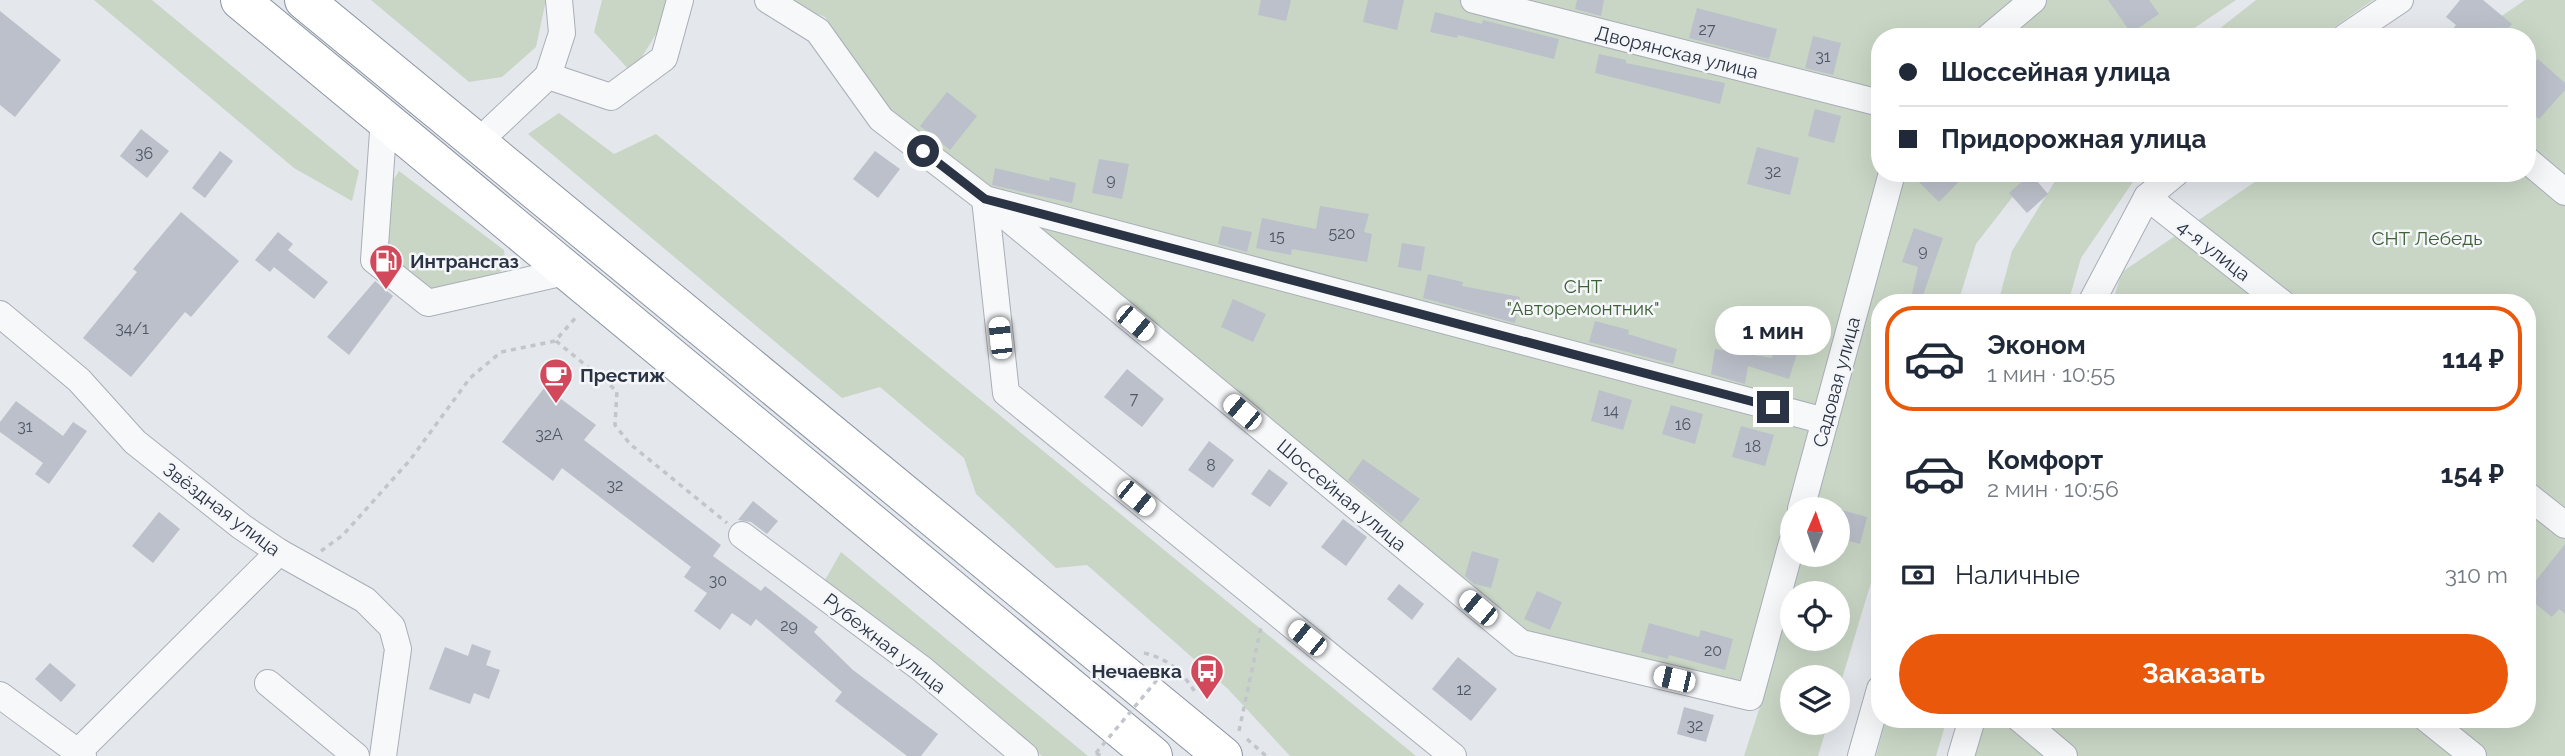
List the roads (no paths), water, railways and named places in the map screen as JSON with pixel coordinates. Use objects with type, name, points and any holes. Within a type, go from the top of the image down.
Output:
[{"type":"highway","points":[[240,0],[1153,756]]},
{"type":"highway","points":[[304,0],[476,144],[1231,744]]},
{"type":"street","points":[[476,144],[548,76],[562,33],[559,0]]},
{"type":"street","points":[[548,76],[611,97],[664,58],[680,0]]},
{"type":"street","name":"Шоссейная улица","points":[[768,0],[818,31],[881,119],[985,199],[1521,643],[1750,697],[1786,567]]},
{"type":"street","name":"Дворянская улица","points":[[1474,0],[1871,101]]},
{"type":"street","points":[[2000,28],[2033,0]]},
{"type":"street","points":[[2366,28],[2400,0]]},
{"type":"street","points":[[384,118],[374,260],[428,303],[583,282]]},
{"type":"street","points":[[2536,168],[2565,192]]},
{"type":"street","name":"Садовая улица","points":[[1804,497],[1890,182]]},
{"type":"street","points":[[2096,294],[2147,197],[2165,182]]},
{"type":"street","name":"4-я улица","points":[[2147,197],[2270,294]]},
{"type":"street","points":[[1453,756],[1006,393],[985,199],[1825,421]]},
{"type":"street","name":"Звёздная улица","points":[[0,314],[79,380],[135,442],[242,527],[279,552],[365,600],[392,627],[398,649],[383,756]]},
{"type":"street","points":[[2536,502],[2565,525]]},
{"type":"street","name":"Рубежная улица","points":[[742,535],[922,669],[1024,756]]},
{"type":"street","points":[[0,695],[78,755],[279,552]]},
{"type":"street","points":[[268,683],[356,756]]},
{"type":"street","points":[[1861,756],[1871,721]]},
{"type":"street","points":[[1961,756],[1969,728]]},
{"type":"street","points":[[2031,728],[2064,756]]},
{"type":"street","points":[[2438,728],[2473,756]]},
{"type":"place","name":"Интрансгаз","points":[[386,291]]},
{"type":"place","name":"Престиж","points":[[556,405]]},
{"type":"place","name":"Нечаевка","points":[[1207,701]]},
{"type":"park label","name":"СНТ Лебедь","points":[[2427,238]]},
{"type":"park label","name":"СНТ \"Авторемонтник\"","points":[[1583,297]]}]
